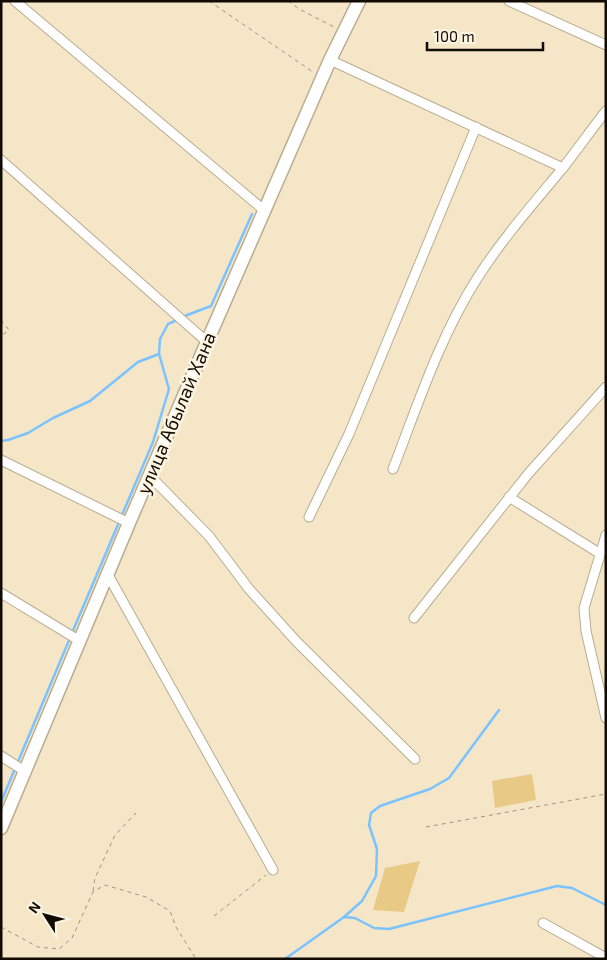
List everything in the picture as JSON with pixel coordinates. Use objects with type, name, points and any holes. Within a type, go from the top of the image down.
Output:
[{"type":"main road","name":"улица Абылай Хана","points":[[1,828],[207,342],[330,60],[359,1]]},
{"type":"street","points":[[15,1],[265,210]]},
{"type":"street","points":[[509,1],[606,45]]},
{"type":"street","points":[[330,60],[563,168]]},
{"type":"street","points":[[393,469],[434,364],[453,321],[477,278],[509,232],[563,168],[606,111]]},
{"type":"street","points":[[309,517],[349,434],[476,127]]},
{"type":"street","points":[[1,160],[207,342]]},
{"type":"street","points":[[414,618],[528,474],[606,387]]},
{"type":"street","points":[[1,460],[129,523]]},
{"type":"street","points":[[150,476],[209,536],[249,589],[297,642],[415,759]]},
{"type":"street","points":[[509,497],[599,553]]},
{"type":"street","points":[[606,535],[599,553],[584,608],[586,631],[606,718]]},
{"type":"street","points":[[108,575],[273,870]]},
{"type":"street","points":[[1,593],[80,641]]},
{"type":"street","points":[[1,756],[26,772]]},
{"type":"street","points":[[543,923],[606,958]]},
{"type":"path","points":[[209,1],[322,78]]},
{"type":"path","points":[[288,1],[299,9],[344,32]]},
{"type":"path","points":[[1,320],[9,330],[1,336]]},
{"type":"path","points":[[426,827],[606,794]]},
{"type":"path","points":[[1,927],[38,947],[59,949],[72,938],[93,892],[95,878],[115,835],[136,813]]},
{"type":"path","points":[[214,916],[273,870]]},
{"type":"path","points":[[93,892],[105,885],[146,897],[170,911],[176,927],[196,959]]},
{"type":"shaded area","points":[[532,774],[536,800],[495,808],[492,781]]},
{"type":"shaded area","points":[[420,861],[404,912],[373,910],[385,868]]},
{"type":"waterway","points":[[182,317],[211,306],[252,214]]},
{"type":"waterway","points":[[72,633],[153,442],[169,389],[159,354],[160,339],[168,324],[177,320]]},
{"type":"waterway","points":[[1,441],[28,433],[53,418],[90,401],[138,362],[159,354]]},
{"type":"waterway","points":[[1,802],[70,638]]},
{"type":"waterway","points":[[344,917],[362,901],[376,876],[377,849],[369,825],[371,813],[380,806],[430,789],[449,778],[499,710]]},
{"type":"waterway","points":[[285,959],[344,917],[355,918],[374,928],[389,929],[557,886],[572,888],[606,905]]}]
